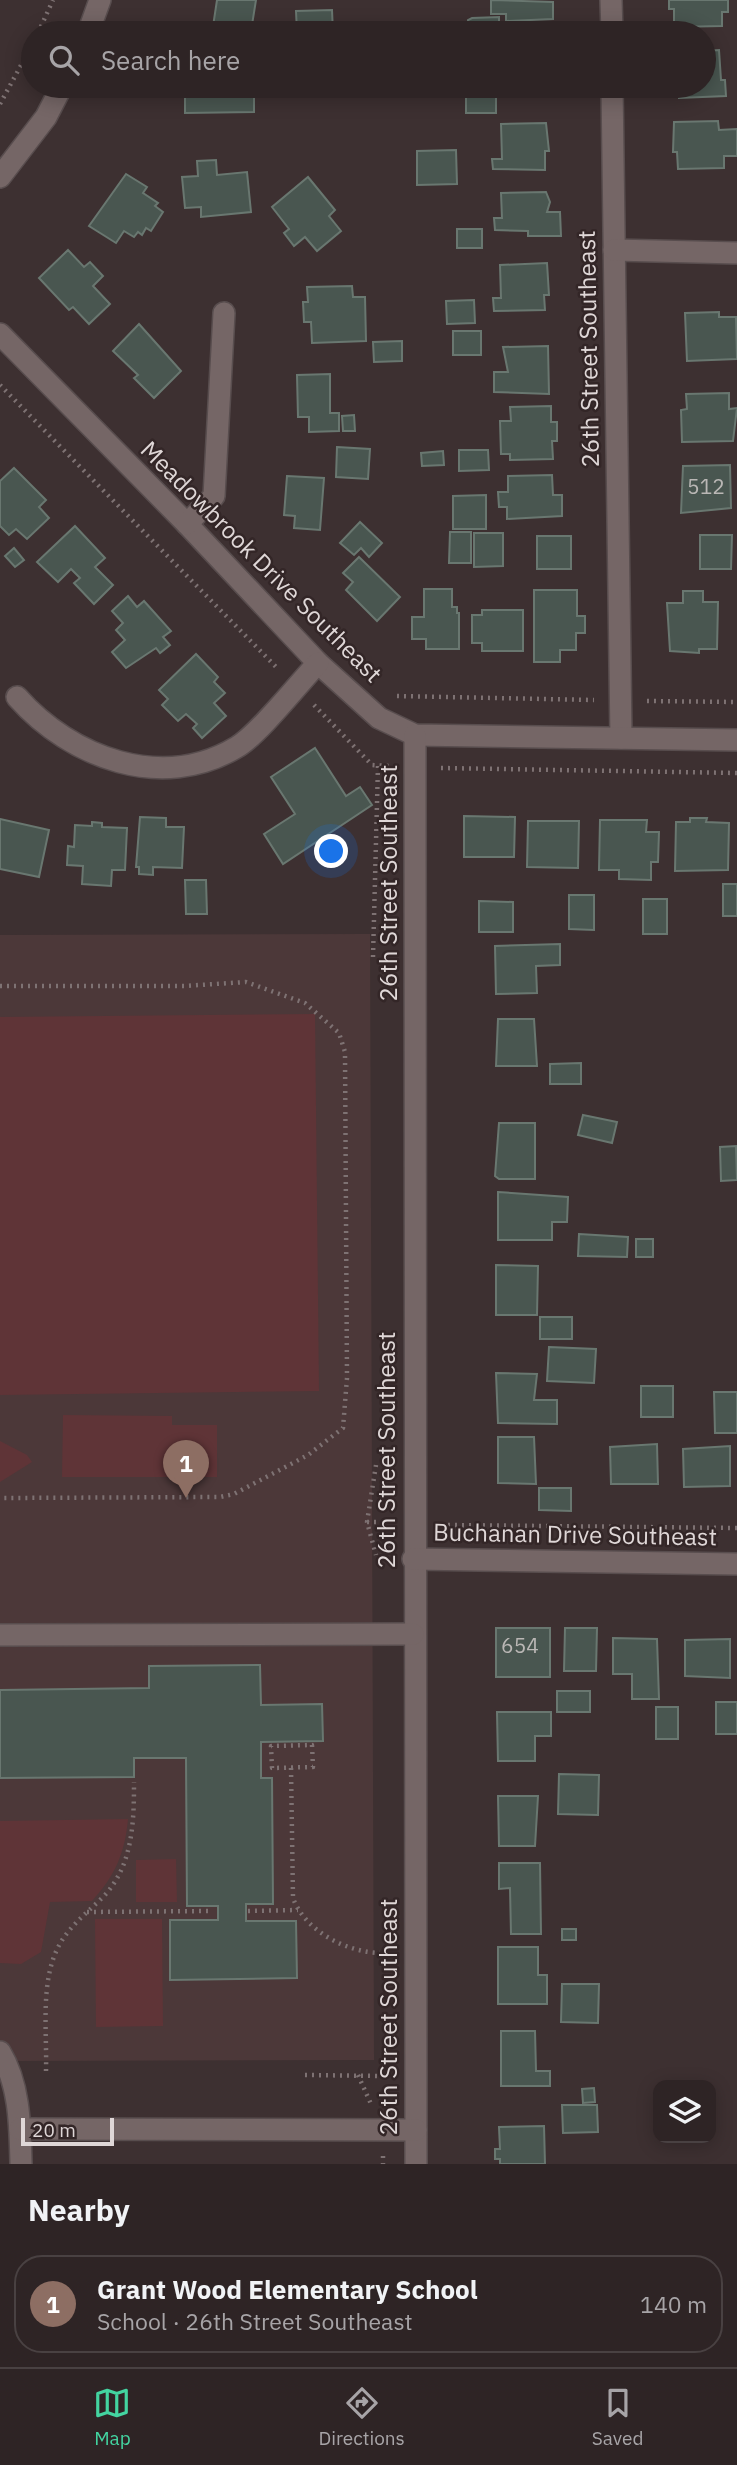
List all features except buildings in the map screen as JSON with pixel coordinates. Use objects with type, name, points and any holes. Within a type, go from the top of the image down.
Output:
[{"type":"street","points":[[92,21],[100,0]]},
{"type":"street","points":[[611,0],[612,21]]},
{"type":"street","points":[[0,177],[46,117],[56,98]]},
{"type":"street","name":"26th Street Southeast","points":[[612,98],[621,738]]},
{"type":"street","points":[[614,250],[737,253]]},
{"type":"street","points":[[187,524],[214,496],[224,313]]},
{"type":"street","name":"Meadowbrook Drive Southeast","points":[[0,334],[187,524],[318,663],[379,718],[415,735],[737,740]]},
{"type":"street","points":[[17,698],[35,718],[100,759],[156,768],[199,766],[240,746],[318,663]]},
{"type":"street","name":"26th Street Southeast","points":[[415,735],[413,1634],[416,2164]]},
{"type":"street","name":"Buchanan Drive Southeast","points":[[413,1559],[737,1564]]},
{"type":"street","points":[[0,1635],[413,1634]]},
{"type":"street","points":[[0,2052],[11,2070],[20,2129],[21,2164]]},
{"type":"street","points":[[20,2129],[416,2130]]},
{"type":"path","points":[[43,21],[53,0]]},
{"type":"path","points":[[0,104],[21,65]]},
{"type":"path","points":[[0,385],[282,673]]},
{"type":"path","points":[[396,696],[602,699]]},
{"type":"path","points":[[310,701],[372,765],[389,766]]},
{"type":"path","points":[[642,701],[737,702]]},
{"type":"path","points":[[373,957],[378,765]]},
{"type":"path","points":[[442,768],[737,773]]},
{"type":"path","points":[[0,986],[184,986],[246,982],[305,1003],[339,1033],[345,1052],[347,1364],[346,1423],[343,1428],[308,1455],[245,1490],[220,1497],[0,1498]]},
{"type":"path","points":[[376,1465],[367,1522],[376,1555]]},
{"type":"path","points":[[367,1522],[381,1522]]},
{"type":"path","points":[[448,1525],[737,1528]]},
{"type":"path","points":[[312,1745],[313,1767],[291,1768],[272,1768],[271,1746],[312,1745]]},
{"type":"path","points":[[291,1768],[293,1898],[299,1910],[321,1932],[341,1945],[363,1953],[380,1953]]},
{"type":"path","points":[[46,2071],[50,1967],[64,1936],[104,1896],[124,1863],[134,1822],[134,1782]]},
{"type":"path","points":[[248,1911],[299,1910]]},
{"type":"path","points":[[86,1912],[212,1911]]},
{"type":"path","points":[[305,2075],[381,2076]]},
{"type":"path","points":[[358,2075],[371,2104]]},
{"type":"path","points":[[383,2156],[383,2164]]},
{"type":"shaded area","points":[[370,934],[374,2060],[0,2061],[0,935]]},
{"type":"shaded area","points":[[315,1014],[319,1391],[0,1395],[0,1017]]},
{"type":"shaded area","points":[[63,1415],[172,1416],[172,1425],[217,1425],[217,1477],[62,1477]]},
{"type":"shaded area","points":[[0,1441],[27,1455],[32,1462],[0,1482]]},
{"type":"shaded area","points":[[128,1819],[118,1863],[92,1901],[50,1902],[41,1952],[21,1964],[0,1963],[0,1821]]},
{"type":"shaded area","points":[[176,1859],[177,1902],[136,1902],[136,1860]]},
{"type":"shaded area","points":[[95,1919],[162,1919],[163,2026],[96,2027]]},
{"type":"place","name":"Grant Wood Elementary School","points":[[186,1498]]}]
